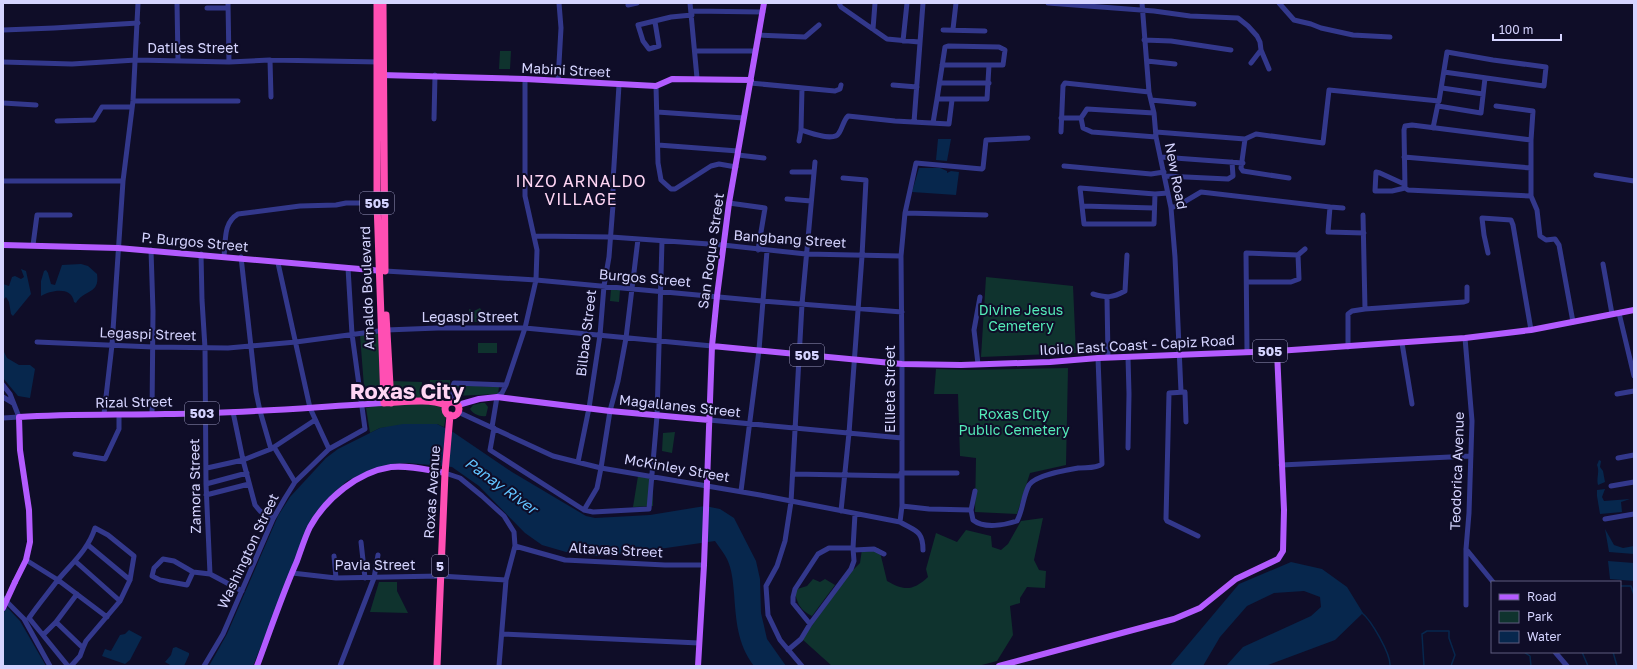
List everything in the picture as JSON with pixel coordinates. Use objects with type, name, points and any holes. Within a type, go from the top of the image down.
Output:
[{"type":"highway","name":"Arnaldo Boulevard","points":[[377,3],[380,62]]},
{"type":"highway","name":"Arnaldo Boulevard","points":[[383,3],[380,62],[380,203],[388,403]]},
{"type":"highway","points":[[388,403],[426,401],[454,406]]},
{"type":"highway","points":[[454,406],[455,415],[450,415],[446,411],[454,406]]},
{"type":"highway","name":"Roxas Avenue","points":[[437,666],[440,576],[450,415]]},
{"type":"main road","name":"San Roque Street","points":[[698,666],[704,565],[712,346],[716,296],[729,203],[764,3]]},
{"type":"main road","name":"Mabini Street","points":[[380,75],[436,75],[656,86],[672,79],[697,78],[751,81]]},
{"type":"main road","name":"P. Burgos Street","points":[[3,245],[33,244],[151,250],[241,257],[278,263],[383,271]]},
{"type":"main road","name":"Iloilo East Coast - Capiz Road","points":[[902,364],[1050,362],[1108,357],[1348,347],[1465,338],[1531,330],[1634,310]]},
{"type":"main road","name":"Legaspi Street","points":[[712,346],[902,364]]},
{"type":"main road","points":[[999,666],[1174,620],[1200,608],[1236,579],[1278,559],[1283,551],[1284,542],[1277,351]]},
{"type":"main road","name":"Magallanes Street","points":[[454,406],[479,399],[497,398],[657,416],[709,420]]},
{"type":"main road","name":"Rizal Street","points":[[19,417],[260,411],[388,403]]},
{"type":"main road","points":[[3,608],[26,560],[30,542],[29,510],[20,450],[19,417]]},
{"type":"main road","points":[[257,666],[311,526],[327,504],[341,490],[355,480],[372,472],[390,467],[446,470]]},
{"type":"street","points":[[104,414],[112,345],[123,181],[133,101],[138,3]]},
{"type":"street","points":[[177,3],[178,61]]},
{"type":"street","points":[[558,81],[561,28],[559,3]]},
{"type":"street","points":[[628,5],[637,3]]},
{"type":"street","points":[[690,3],[697,78]]},
{"type":"street","points":[[839,3],[841,7],[887,39],[919,42]]},
{"type":"street","points":[[873,29],[875,3]]},
{"type":"street","points":[[903,41],[907,3]]},
{"type":"street","points":[[914,122],[923,3]]},
{"type":"street","points":[[953,30],[956,3]]},
{"type":"street","points":[[1048,3],[1238,18],[1257,36],[1269,69]]},
{"type":"street","name":"New Road","points":[[1142,3],[1149,92],[1171,208],[1181,392],[1185,392],[1186,422]]},
{"type":"street","points":[[1279,3],[1294,20],[1353,35],[1390,37]]},
{"type":"street","points":[[207,8],[228,6],[228,62]]},
{"type":"street","points":[[655,22],[658,46],[649,49],[643,41],[638,25],[692,13],[763,12]]},
{"type":"street","points":[[3,30],[138,23]]},
{"type":"street","points":[[758,35],[805,37],[819,25]]},
{"type":"street","points":[[943,30],[985,30]]},
{"type":"street","points":[[1144,40],[1170,41],[1231,50]]},
{"type":"street","points":[[933,123],[940,83],[942,65],[945,47],[999,47],[1005,49],[1003,65],[942,65]]},
{"type":"street","points":[[1251,63],[1261,50]]},
{"type":"street","points":[[695,51],[755,51]]},
{"type":"street","points":[[1433,128],[1442,88],[1444,72],[1447,52],[1546,67],[1544,86],[1444,72]]},
{"type":"street","name":"Datiles Street","points":[[3,62],[72,64],[136,60],[228,62],[270,60],[380,62]]},
{"type":"street","points":[[270,60],[271,97]]},
{"type":"street","points":[[1147,61],[1175,64]]},
{"type":"street","points":[[937,99],[987,99],[989,65]]},
{"type":"street","points":[[434,119],[436,75]]},
{"type":"street","points":[[1154,113],[1087,109],[1081,118],[1082,128],[1092,132],[1245,139],[1256,134],[1323,143],[1328,90],[1439,103],[1481,113],[1485,78]]},
{"type":"street","points":[[525,79],[525,196],[537,250],[536,280],[524,328],[506,385],[497,398],[490,450],[584,510],[593,512],[649,509],[657,416],[662,241]]},
{"type":"street","points":[[751,81],[802,88],[835,90],[840,89],[841,85]]},
{"type":"street","points":[[940,83],[989,83]]},
{"type":"street","points":[[1061,132],[1063,86],[1065,83],[1149,92]]},
{"type":"street","name":"Bilbao Street","points":[[578,462],[589,408],[600,335],[604,286],[611,237],[619,85]]},
{"type":"street","points":[[893,85],[917,87]]},
{"type":"street","points":[[656,86],[658,164],[661,180],[671,189],[711,166],[718,164],[736,168]]},
{"type":"street","points":[[799,141],[801,130],[802,88]]},
{"type":"street","points":[[1442,88],[1483,94]]},
{"type":"street","points":[[801,130],[825,137],[835,137],[838,135],[845,119],[848,116],[949,124],[952,100]]},
{"type":"street","points":[[1151,100],[1194,104]]},
{"type":"street","points":[[133,101],[238,101]]},
{"type":"street","points":[[3,103],[36,105]]},
{"type":"street","points":[[1496,106],[1533,112],[1531,140],[1531,196],[1537,210],[1540,236],[1546,240],[1555,239],[1559,245],[1573,322]]},
{"type":"street","points":[[57,121],[94,120],[102,107],[132,108]]},
{"type":"street","points":[[657,112],[744,118]]},
{"type":"street","points":[[1061,118],[1081,118]]},
{"type":"street","points":[[1404,186],[1405,126],[1412,125],[1531,140]]},
{"type":"street","name":"Ellieta Street","points":[[900,522],[902,506],[901,256],[905,213],[916,163],[982,169],[984,168],[986,140],[1028,138]]},
{"type":"street","points":[[1245,139],[1242,163],[1243,171],[1289,178]]},
{"type":"street","points":[[658,145],[738,153],[764,158]]},
{"type":"street","points":[[1161,156],[1242,163]]},
{"type":"street","points":[[1404,157],[1531,168]]},
{"type":"street","points":[[802,666],[780,640],[768,615],[766,586],[777,566],[785,542],[792,502],[802,304],[815,162]]},
{"type":"street","points":[[1064,166],[1228,179],[1232,176],[1232,162]]},
{"type":"street","points":[[792,172],[814,172]]},
{"type":"street","points":[[1404,186],[1392,191],[1375,191],[1376,172],[1404,186],[1408,190],[1531,196]]},
{"type":"street","points":[[1596,175],[1634,181]]},
{"type":"street","points":[[841,511],[849,433],[866,180],[843,178]]},
{"type":"street","points":[[3,181],[123,181]]},
{"type":"street","points":[[1155,194],[1154,224],[1084,224],[1080,188],[1155,194],[1168,193]]},
{"type":"street","points":[[1171,208],[1201,192],[1342,208]]},
{"type":"street","points":[[787,199],[811,201]]},
{"type":"street","points":[[224,256],[227,226],[231,218],[238,214],[300,206],[336,205],[346,203],[380,203]]},
{"type":"street","points":[[729,203],[765,208],[758,250]]},
{"type":"street","points":[[1082,206],[1154,208]]},
{"type":"street","points":[[1330,207],[1328,232],[1364,233]]},
{"type":"street","points":[[905,213],[986,216]]},
{"type":"street","points":[[33,244],[37,215],[70,215]]},
{"type":"street","points":[[1363,215],[1365,309]]},
{"type":"street","points":[[1488,253],[1482,218],[1510,220],[1513,225],[1531,330]]},
{"type":"street","name":"Bangbang Street","points":[[534,236],[611,237],[723,245],[767,251],[806,254],[901,256]]},
{"type":"street","points":[[584,510],[597,488],[601,468],[610,411],[618,381],[626,338],[638,239]]},
{"type":"street","points":[[1247,352],[1246,253],[1298,255],[1305,249]]},
{"type":"street","points":[[151,250],[153,347],[152,414]]},
{"type":"street","points":[[741,492],[759,350],[767,251]]},
{"type":"street","name":"Zamora Street","points":[[201,254],[205,348],[206,496],[210,574]]},
{"type":"street","points":[[1093,294],[1106,298],[1116,296],[1125,291],[1127,255]]},
{"type":"street","points":[[1247,282],[1291,282],[1299,279],[1298,255]]},
{"type":"street","points":[[241,257],[260,411],[273,448],[295,482]]},
{"type":"street","points":[[278,263],[310,408],[328,449]]},
{"type":"street","points":[[1603,264],[1634,376]]},
{"type":"street","points":[[348,268],[352,334],[361,405]]},
{"type":"street","name":"Burgos Street","points":[[383,271],[536,280],[762,301],[902,312]]},
{"type":"street","points":[[1348,347],[1348,314],[1352,311],[1464,302],[1467,301],[1467,287]]},
{"type":"street","points":[[978,364],[974,330],[980,297]]},
{"type":"street","points":[[1106,298],[1108,357]]},
{"type":"street","name":"Legaspi Street","points":[[37,342],[205,348],[296,342],[384,330],[438,328],[524,328],[712,346]]},
{"type":"street","name":"Teodorica Avenue","points":[[1465,338],[1472,422],[1470,513],[1466,549],[1466,605]]},
{"type":"street","points":[[1402,343],[1412,404]]},
{"type":"street","points":[[1128,357],[1128,448]]},
{"type":"street","points":[[974,491],[971,510],[973,520],[978,524],[984,525],[1010,523],[1017,521],[1029,485],[1034,480],[1071,469],[1099,467],[1102,464],[1098,358]]},
{"type":"street","points":[[454,406],[452,386],[454,383],[506,385]]},
{"type":"street","points":[[3,385],[10,394],[19,417]]},
{"type":"street","points":[[1617,394],[1634,391]]},
{"type":"street","points":[[1181,392],[1169,393],[1166,518],[1167,521],[1198,536]]},
{"type":"street","points":[[3,397],[13,403]]},
{"type":"street","name":"Washington Street","points":[[204,666],[223,634],[273,519],[295,482],[328,449],[365,429],[361,405]]},
{"type":"street","name":"McKinley Street","points":[[454,406],[493,428],[553,456],[601,468],[741,492],[900,522]]},
{"type":"street","points":[[233,412],[243,460],[255,505],[260,511],[273,519]]},
{"type":"street","points":[[75,454],[105,459],[119,429],[119,414]]},
{"type":"street","name":"Rizal Street","points":[[3,418],[19,417]]},
{"type":"street","points":[[207,468],[243,460],[273,448],[315,420]]},
{"type":"street","name":"Magallanes Street","points":[[709,420],[749,425],[902,438]]},
{"type":"street","points":[[1618,458],[1634,455]]},
{"type":"street","points":[[1281,465],[1471,456]]},
{"type":"street","points":[[446,470],[460,478],[504,516],[514,532],[515,546],[506,580],[499,666]]},
{"type":"street","points":[[206,484],[247,473]]},
{"type":"street","points":[[793,474],[901,475],[957,473]]},
{"type":"street","points":[[1611,486],[1634,482]]},
{"type":"street","points":[[206,496],[249,484]]},
{"type":"street","points":[[902,506],[929,509],[971,510]]},
{"type":"street","points":[[788,650],[801,639],[810,624],[851,569],[854,561],[853,549],[855,514]]},
{"type":"street","points":[[1605,519],[1634,514]]},
{"type":"street","points":[[900,522],[920,534],[923,540],[923,550]]},
{"type":"street","points":[[96,528],[108,535],[134,556],[130,580],[120,601],[86,640],[80,656],[70,666],[29,618],[58,580],[88,545],[96,528]]},
{"type":"street","points":[[360,542],[365,578]]},
{"type":"street","points":[[88,545],[130,580]]},
{"type":"street","name":"Altavas Street","points":[[515,546],[565,560],[664,566],[704,565]]},
{"type":"street","points":[[810,624],[793,603],[793,597],[795,589],[818,554],[829,548],[874,549],[884,554]]},
{"type":"street","points":[[1466,549],[1492,581]]},
{"type":"street","points":[[340,666],[374,578],[378,555]]},
{"type":"street","points":[[334,556],[336,578]]},
{"type":"street","points":[[193,572],[187,584],[160,580],[152,576],[154,568],[163,559],[174,561],[193,572],[210,574],[242,591]]},
{"type":"street","points":[[26,560],[58,580],[106,617]]},
{"type":"street","points":[[75,561],[120,601]]},
{"type":"street","name":"Pavia Street","points":[[292,573],[336,578],[440,576],[506,580]]},
{"type":"street","points":[[43,634],[56,622],[77,594]]},
{"type":"street","points":[[3,598],[24,619],[50,666]]},
{"type":"street","points":[[56,622],[83,648]]},
{"type":"street","points":[[502,634],[699,643]]},
{"type":"street","points":[[1556,653],[1567,666]]},
{"type":"green space","points":[[500,51],[511,51],[510,69],[499,69]]},
{"type":"green space","name":"Divine Jesus Cemetery","points":[[986,277],[1073,286],[1076,353],[981,357]]},
{"type":"green space","points":[[611,289],[620,290],[619,302],[610,301]]},
{"type":"green space","points":[[480,308],[489,322],[471,322],[471,319],[469,319],[469,309],[474,311]]},
{"type":"green space","points":[[379,333],[382,398],[365,400],[360,335]]},
{"type":"green space","points":[[478,343],[497,343],[497,353],[478,353]]},
{"type":"green space","name":"Roxas City Public Cemetery","points":[[1068,368],[1066,465],[1030,473],[1017,514],[975,512],[976,458],[960,456],[958,394],[934,394],[936,369],[969,370]]},
{"type":"green space","points":[[430,380],[450,380],[450,398],[430,398]]},
{"type":"green space","points":[[392,381],[422,382],[422,399],[393,399]]},
{"type":"green space","points":[[454,385],[499,387],[498,394],[455,396]]},
{"type":"green space","points":[[429,402],[443,407],[446,417],[444,427],[437,424],[380,428],[370,433],[366,408],[379,405]]},
{"type":"green space","points":[[485,403],[488,407],[486,416],[477,415],[470,409],[473,405]]},
{"type":"green space","points":[[675,432],[672,453],[662,451],[663,433]]},
{"type":"green space","points":[[638,476],[653,478],[653,506],[633,507]]},
{"type":"green space","points":[[1043,518],[1034,560],[1039,570],[1046,571],[1045,588],[1027,587],[1020,598],[1020,603],[1010,606],[1013,635],[997,661],[978,666],[832,666],[802,639],[850,573],[860,563],[862,549],[879,548],[887,581],[898,587],[908,588],[918,585],[928,577],[926,569],[936,533],[957,542],[966,530],[991,536],[992,547],[1001,550],[1008,544],[1021,521]]},
{"type":"green space","points":[[813,579],[820,582],[825,579],[835,585],[812,616],[804,611],[800,606],[794,590],[807,586]]},
{"type":"green space","points":[[379,582],[397,582],[397,591],[408,613],[370,612]]},
{"type":"water","points":[[938,139],[951,139],[947,161],[936,160]]},
{"type":"water","points":[[919,168],[940,168],[947,171],[947,173],[951,171],[959,172],[956,195],[912,192]]},
{"type":"water","points":[[81,264],[88,266],[97,274],[97,281],[94,289],[79,299],[76,303],[69,293],[65,291],[50,292],[41,296],[41,281],[44,271],[46,270],[48,273],[51,284],[55,285],[62,265]]},
{"type":"water","points":[[21,269],[26,271],[31,294],[13,316],[6,297],[3,300],[3,284],[9,286],[12,277],[15,276],[21,279],[24,277]]},
{"type":"water","points":[[3,350],[7,358],[19,365],[30,365],[35,369],[30,398],[18,396],[3,378]]},
{"type":"water","name":"Panay River","points":[[403,424],[437,424],[453,432],[512,472],[586,516],[595,518],[650,515],[705,506],[720,509],[734,518],[756,561],[760,579],[761,613],[767,639],[786,666],[754,666],[748,658],[738,631],[733,580],[729,563],[715,541],[638,552],[596,556],[566,552],[542,545],[525,533],[479,486],[452,467],[408,463],[391,464],[369,471],[347,481],[329,498],[311,522],[253,666],[209,666],[227,634],[278,516],[290,497],[326,458],[338,449],[380,428]]},
{"type":"water","points":[[1599,460],[1601,461],[1600,467],[1603,471],[1605,482],[1598,485],[1597,465]]},
{"type":"water","points":[[1605,489],[1602,497],[1604,501],[1630,499],[1621,502],[1622,512],[1600,514],[1597,490]]},
{"type":"water","points":[[1605,529],[1614,545],[1623,548],[1634,546],[1634,554],[1609,552]]},
{"type":"water","points":[[1608,561],[1634,563],[1634,581],[1610,579]]},
{"type":"water","points":[[1291,562],[1322,569],[1347,587],[1363,613],[1335,640],[1265,666],[1226,666],[1243,647],[1311,616],[1321,607],[1320,597],[1304,591],[1274,593],[1247,606],[1220,637],[1203,666],[1170,666],[1239,584]]},
{"type":"water","points":[[3,603],[20,621],[46,666],[3,666]]},
{"type":"water","points":[[129,630],[142,637],[130,660],[125,664],[102,656],[105,649],[111,651],[120,635],[125,634]]},
{"type":"water","points":[[176,647],[189,653],[184,666],[172,666],[165,662],[171,655],[173,648]]},
{"type":"waterway","points":[[1621,586],[1631,586],[1634,595]]},
{"type":"waterway","points":[[1362,613],[1380,638],[1387,654],[1390,666]]},
{"type":"waterway","points":[[1424,666],[1422,634],[1427,631],[1449,631],[1449,638],[1455,655],[1451,666]]},
{"type":"waterway","points":[[1526,653],[1530,656],[1531,666]]},
{"type":"waterway","points":[[1582,653],[1588,666]]},
{"type":"waterway","points":[[1613,653],[1617,666]]},
{"type":"district","name":"INZO ARNALDO VILLAGE","points":[[581,190]]},
{"type":"district","name":"Roxas City","points":[[407,391]]}]
